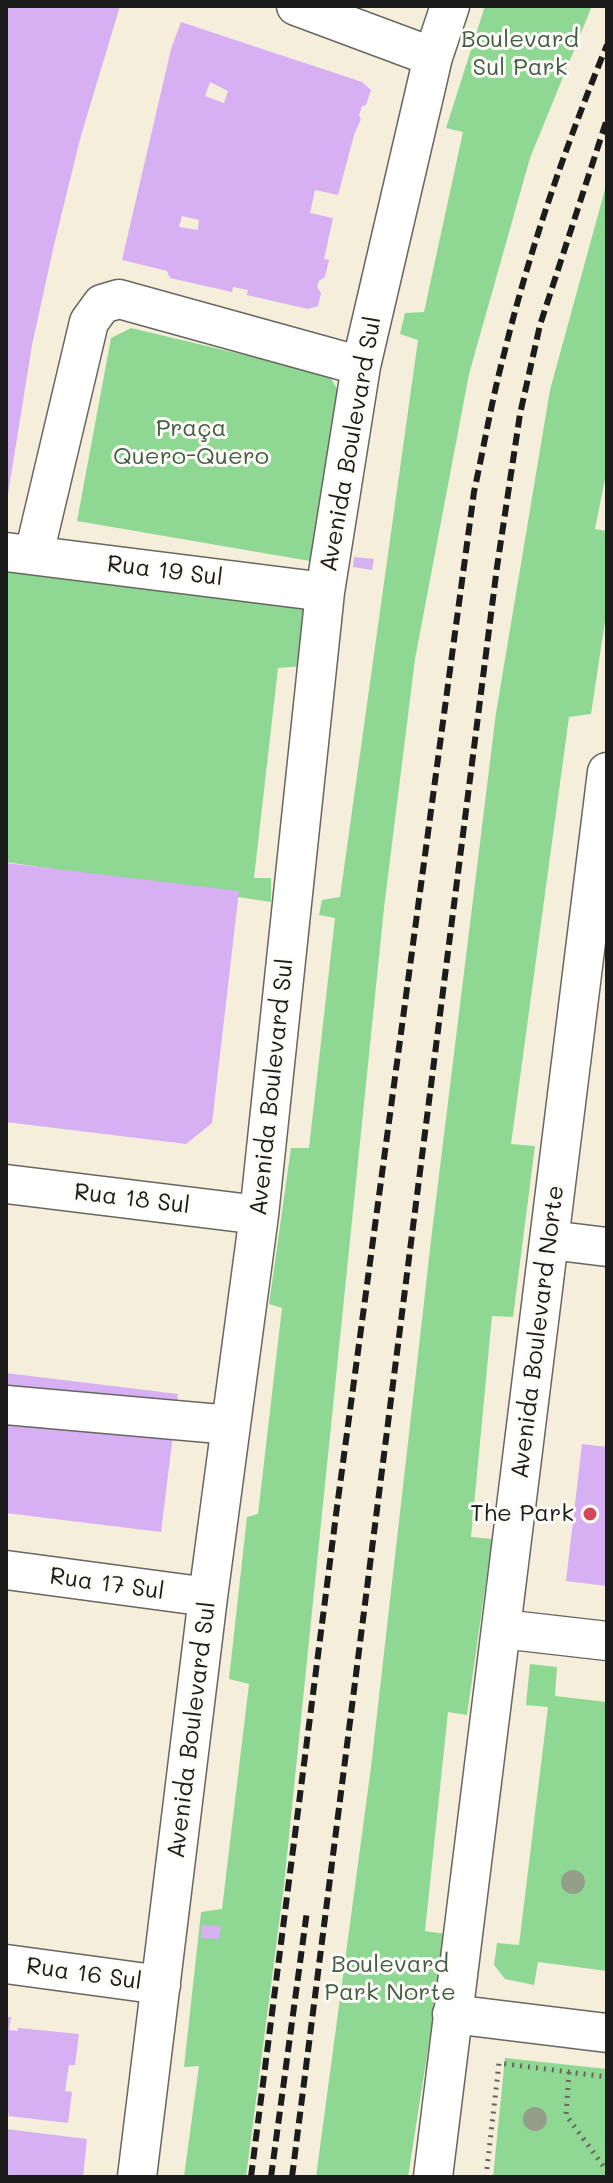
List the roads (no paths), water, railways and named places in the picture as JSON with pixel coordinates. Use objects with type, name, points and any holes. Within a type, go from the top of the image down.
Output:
[{"type":"street","points":[[296,6],[433,57]]},
{"type":"street","name":"Avenida Boulevard Sul","points":[[137,2177],[208,1597],[259,1215],[325,592],[361,366],[433,57],[450,6]]},
{"type":"street","points":[[20,553],[89,322],[102,304],[119,299],[361,366]]},
{"type":"street","name":"Rua 19 Sul","points":[[20,553],[325,592]]},
{"type":"street","name":"Avenida Boulevard Norte","points":[[433,2177],[607,772]]},
{"type":"street","name":"Rua 18 Sul","points":[[6,1184],[259,1215]]},
{"type":"street","points":[[550,1240],[607,1247]]},
{"type":"street","points":[[6,1405],[231,1425]]},
{"type":"street","name":"Rua 17 Sul","points":[[6,1570],[208,1597]]},
{"type":"street","points":[[502,1629],[607,1641]]},
{"type":"street","name":"Rua 16 Sul","points":[[6,1964],[161,1985]]},
{"type":"street","points":[[452,2014],[607,2033]]},
{"type":"railway","points":[[251,2177],[337,1507],[474,492],[525,275],[563,159],[607,45]]},
{"type":"railway","points":[[292,2177],[497,567],[520,414],[540,325],[607,119]]},
{"type":"railway","points":[[271,2177],[307,1911]]},
{"type":"place","name":"The Park","points":[[590,1514]]},
{"type":"park label","name":"Boulevard Sul Park","points":[[520,54]]},
{"type":"park label","name":"Praça Quero-Quero","points":[[191,443]]},
{"type":"park label","name":"Boulevard Park Norte","points":[[390,1979]]}]
